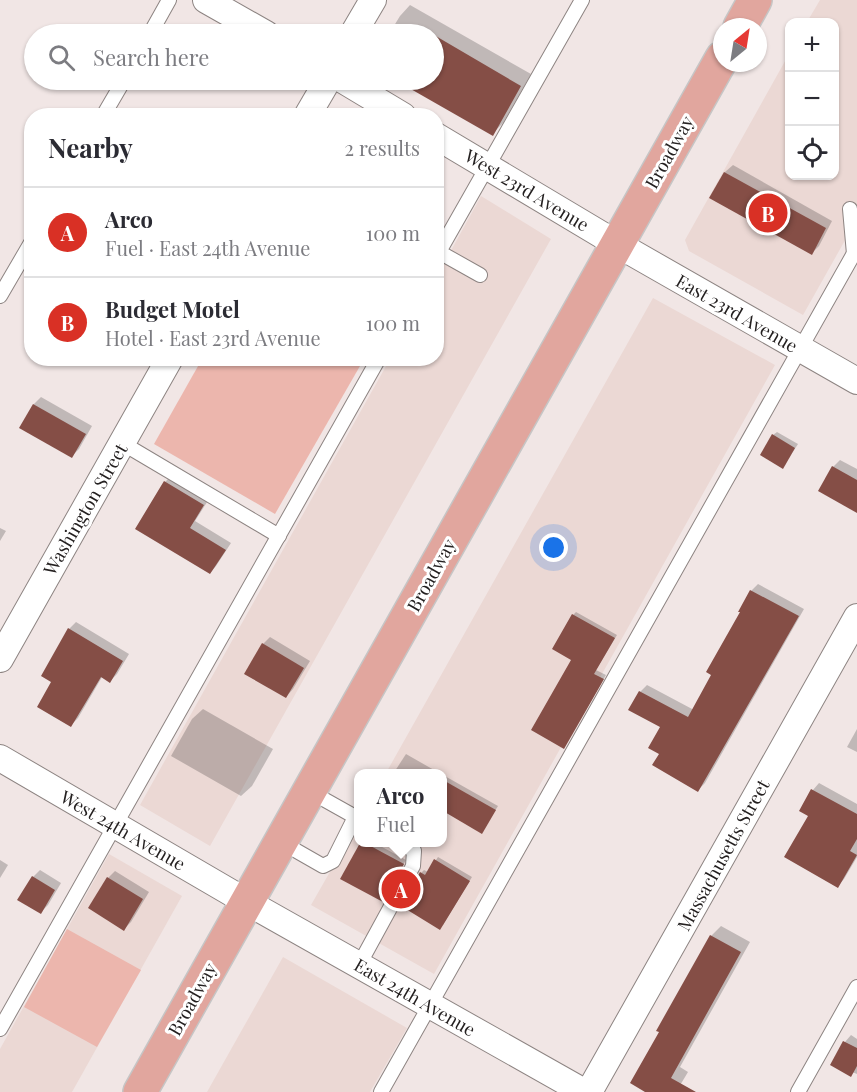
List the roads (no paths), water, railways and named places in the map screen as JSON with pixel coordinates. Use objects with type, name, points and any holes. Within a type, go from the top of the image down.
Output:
[{"type":"main road","points":[[745,18],[755,0]]},
{"type":"main road","name":"Broadway","points":[[140,1092],[714,72]]},
{"type":"street","points":[[206,0],[248,24]]},
{"type":"street","points":[[359,24],[373,0]]},
{"type":"street","points":[[312,108],[322,90]]},
{"type":"street","points":[[360,90],[390,108]]},
{"type":"street","name":"West 23rd Avenue","points":[[444,141],[617,244]]},
{"type":"street","name":"East 23rd Avenue","points":[[617,244],[857,381]]},
{"type":"street","name":"Washington Street","points":[[0,659],[165,366]]},
{"type":"street","name":"Massachusetts Street","points":[[589,1092],[857,617]]},
{"type":"street","name":"West 24th Avenue","points":[[0,758],[247,902]]},
{"type":"street","name":"East 24th Avenue","points":[[247,902],[584,1092]]},
{"type":"lane","points":[[156,24],[169,0]]},
{"type":"lane","points":[[444,244],[582,0]]},
{"type":"lane","points":[[108,108],[118,90]]},
{"type":"lane","points":[[381,1092],[855,251],[849,208]]},
{"type":"lane","points":[[0,296],[24,255]]},
{"type":"lane","points":[[444,258],[480,275]]},
{"type":"lane","points":[[0,1029],[375,366]]},
{"type":"lane","points":[[122,443],[279,536]]},
{"type":"lane","points":[[309,791],[354,816]]},
{"type":"lane","points":[[280,842],[323,866],[333,861],[354,823]]},
{"type":"lane","points":[[359,965],[413,866],[414,851],[407,847]]},
{"type":"lane","points":[[798,1092],[857,987]]},
{"type":"place","name":"Budget Motel","points":[[768,213]]},
{"type":"place","name":"Arco","points":[[401,889]]}]
